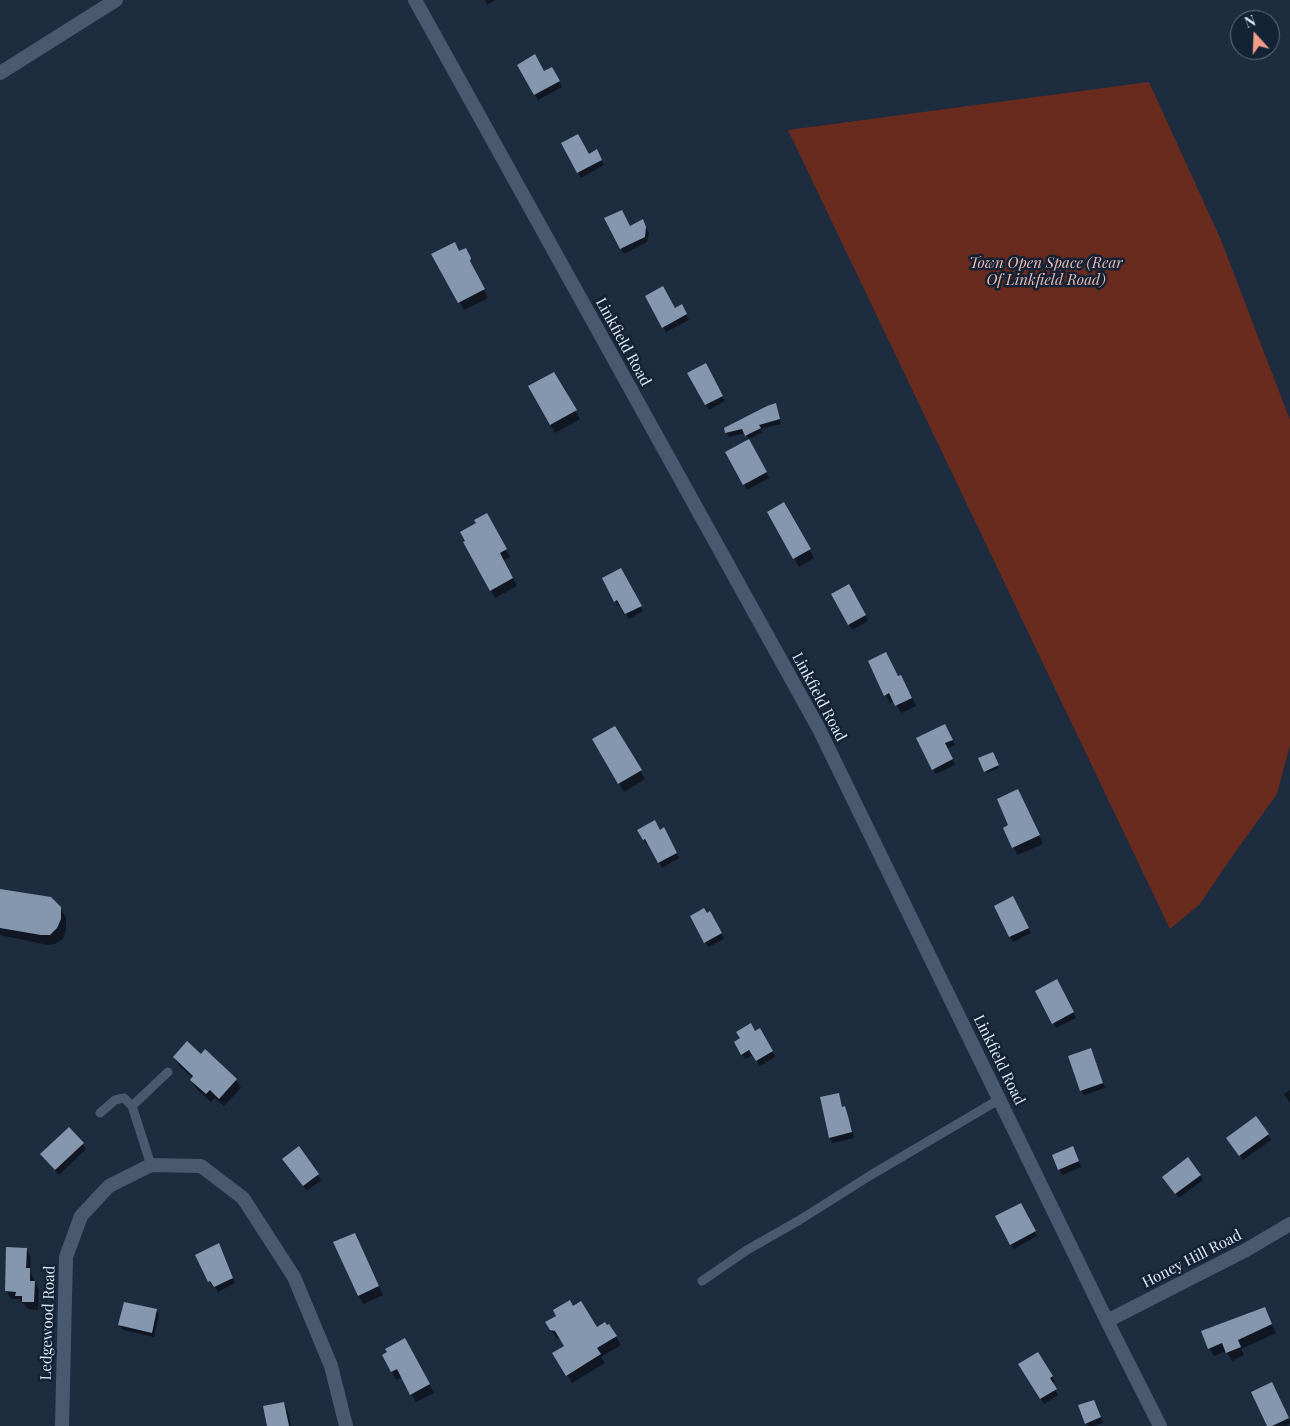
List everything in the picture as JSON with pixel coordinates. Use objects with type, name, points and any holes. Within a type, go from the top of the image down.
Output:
[{"type":"street","points":[[0,73],[116,0]]},
{"type":"street","name":"Linkfield Road","points":[[415,0],[819,729],[1160,1426]]},
{"type":"street","name":"Ledgewood Road","points":[[62,1426],[66,1257],[81,1216],[109,1186],[151,1165],[201,1166],[243,1198],[294,1277],[331,1366],[346,1426]]},
{"type":"street","name":"Honey Hill Road","points":[[1107,1321],[1246,1250],[1290,1224]]},
{"type":"lane","points":[[132,1106],[168,1072]]},
{"type":"lane","points":[[100,1113],[115,1100],[124,1098],[132,1106],[151,1165]]},
{"type":"lane","points":[[702,1281],[748,1250],[798,1221],[871,1174],[1000,1099]]},
{"type":"green space","name":"Town Open Space (Rear Of Linkfield Road)","points":[[1149,82],[1221,240],[1290,420],[1290,745],[1277,794],[1200,904],[1170,929],[788,130]]},
{"type":"building","points":[[535,54],[544,71],[552,67],[560,81],[534,95],[517,65]]},
{"type":"building","points":[[578,134],[589,154],[597,149],[602,160],[577,173],[561,143]]},
{"type":"building","points":[[622,210],[630,226],[643,219],[646,227],[645,237],[620,249],[604,218]]},
{"type":"building","points":[[455,242],[459,251],[466,248],[471,258],[470,261],[485,289],[458,303],[431,254]]},
{"type":"building","points":[[663,286],[675,308],[682,304],[687,314],[662,328],[645,296]]},
{"type":"building","points":[[706,363],[723,396],[705,405],[687,373]]},
{"type":"building","points":[[554,372],[577,410],[550,425],[528,386]]},
{"type":"building","points":[[776,403],[780,419],[759,425],[761,428],[745,436],[742,429],[725,433],[724,428]]},
{"type":"building","points":[[749,439],[767,472],[743,485],[725,452]]},
{"type":"building","points":[[784,502],[811,549],[793,559],[767,512]]},
{"type":"building","points":[[487,513],[507,549],[500,553],[513,578],[490,591],[463,542],[465,541],[460,532],[476,523],[474,520]]},
{"type":"building","points":[[621,568],[642,606],[625,614],[617,600],[614,602],[602,578]]},
{"type":"building","points":[[849,584],[866,615],[848,625],[831,594]]},
{"type":"building","points":[[886,652],[898,676],[901,675],[912,698],[895,706],[889,693],[884,696],[868,661]]},
{"type":"building","points":[[945,724],[953,740],[945,743],[953,759],[932,770],[916,738]]},
{"type":"building","points":[[615,726],[642,770],[618,784],[592,739]]},
{"type":"building","points":[[993,752],[999,765],[984,772],[978,758]]},
{"type":"building","points":[[1018,789],[1040,835],[1012,848],[1003,828],[1008,825],[997,799]]},
{"type":"building","points":[[655,820],[660,830],[664,827],[677,853],[658,863],[645,839],[643,840],[637,830]]},
{"type":"building","points":[[0,889],[51,897],[61,907],[61,919],[57,928],[50,935],[41,935],[0,928]]},
{"type":"building","points":[[1013,896],[1029,928],[1009,937],[994,906]]},
{"type":"building","points":[[704,908],[707,913],[710,911],[722,933],[704,943],[690,916]]},
{"type":"building","points":[[1057,979],[1074,1012],[1052,1024],[1035,991]]},
{"type":"building","points":[[751,1023],[755,1031],[760,1028],[773,1051],[756,1061],[749,1050],[741,1055],[734,1042],[740,1038],[736,1032]]},
{"type":"building","points":[[187,1041],[201,1054],[205,1049],[237,1079],[219,1099],[210,1090],[206,1094],[190,1080],[193,1076],[173,1057]]},
{"type":"building","points":[[1091,1048],[1103,1083],[1080,1091],[1068,1056]]},
{"type":"building","points":[[839,1093],[842,1107],[845,1106],[852,1132],[829,1138],[820,1097]]},
{"type":"building","points":[[1256,1116],[1269,1134],[1239,1156],[1226,1138]]},
{"type":"building","points":[[69,1127],[84,1143],[55,1170],[40,1154]]},
{"type":"building","points":[[299,1146],[319,1174],[303,1186],[282,1159]]},
{"type":"building","points":[[1073,1146],[1079,1161],[1058,1170],[1052,1155]]},
{"type":"building","points":[[1188,1157],[1201,1175],[1175,1194],[1162,1177]]},
{"type":"building","points":[[1021,1203],[1036,1231],[1010,1245],[995,1216]]},
{"type":"building","points":[[355,1233],[379,1286],[358,1296],[333,1242]]},
{"type":"building","points":[[219,1243],[233,1278],[214,1287],[210,1281],[208,1282],[195,1255]]},
{"type":"building","points":[[6,1247],[27,1248],[26,1268],[30,1268],[30,1281],[35,1281],[34,1302],[22,1302],[22,1296],[15,1296],[16,1292],[5,1291]]},
{"type":"building","points":[[570,1300],[573,1306],[581,1301],[597,1327],[605,1322],[607,1325],[609,1324],[617,1336],[597,1348],[601,1354],[566,1376],[552,1353],[564,1346],[555,1331],[550,1330],[545,1322],[556,1316],[553,1310]]},
{"type":"building","points":[[124,1302],[157,1309],[152,1333],[118,1325]]},
{"type":"building","points":[[1265,1307],[1272,1324],[1238,1340],[1241,1347],[1226,1353],[1222,1343],[1208,1349],[1201,1331]]},
{"type":"building","points":[[405,1338],[430,1384],[410,1395],[397,1369],[391,1372],[382,1355],[387,1352],[385,1349]]},
{"type":"building","points":[[1038,1352],[1053,1376],[1050,1378],[1057,1389],[1040,1399],[1018,1364]]},
{"type":"building","points":[[1272,1382],[1289,1418],[1272,1426],[1267,1426],[1251,1392]]},
{"type":"building","points":[[1094,1400],[1101,1417],[1085,1424],[1078,1405]]},
{"type":"building","points":[[284,1402],[289,1426],[267,1426],[263,1406]]}]
